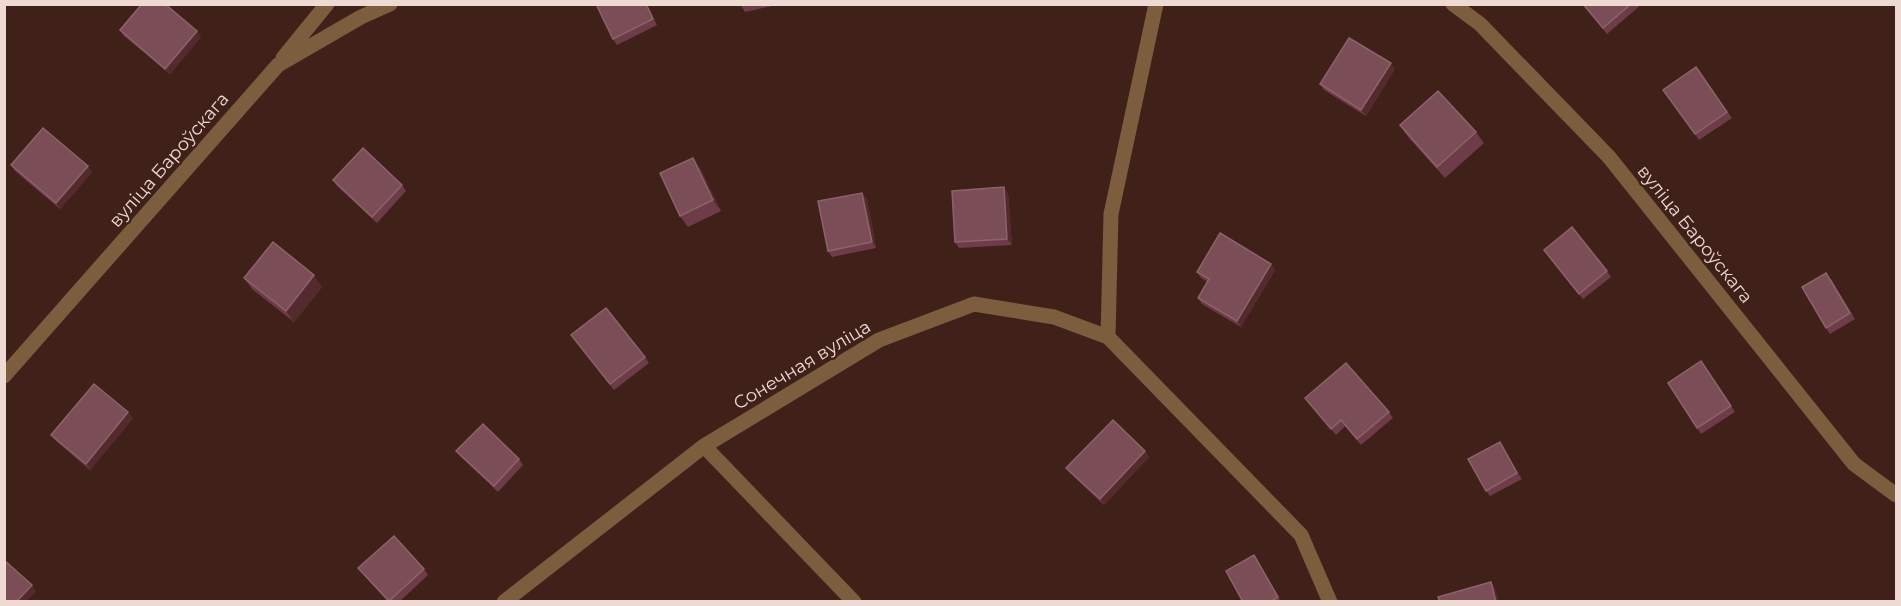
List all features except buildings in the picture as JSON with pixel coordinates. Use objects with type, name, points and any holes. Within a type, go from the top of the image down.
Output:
[{"type":"street","points":[[278,65],[327,4]]},
{"type":"street","name":"вуліца Бароўскага","points":[[4,376],[278,65],[361,17],[390,4]]},
{"type":"street","points":[[1108,337],[1111,214],[1155,4]]},
{"type":"street","name":"вуліца Бароўскага","points":[[1453,4],[1480,24],[1609,157],[1854,464],[1896,495]]},
{"type":"street","name":"Сонечная вуліца","points":[[504,602],[704,446],[879,340],[974,304],[1054,317],[1108,337],[1301,535],[1330,602]]},
{"type":"street","points":[[704,446],[854,602]]}]
